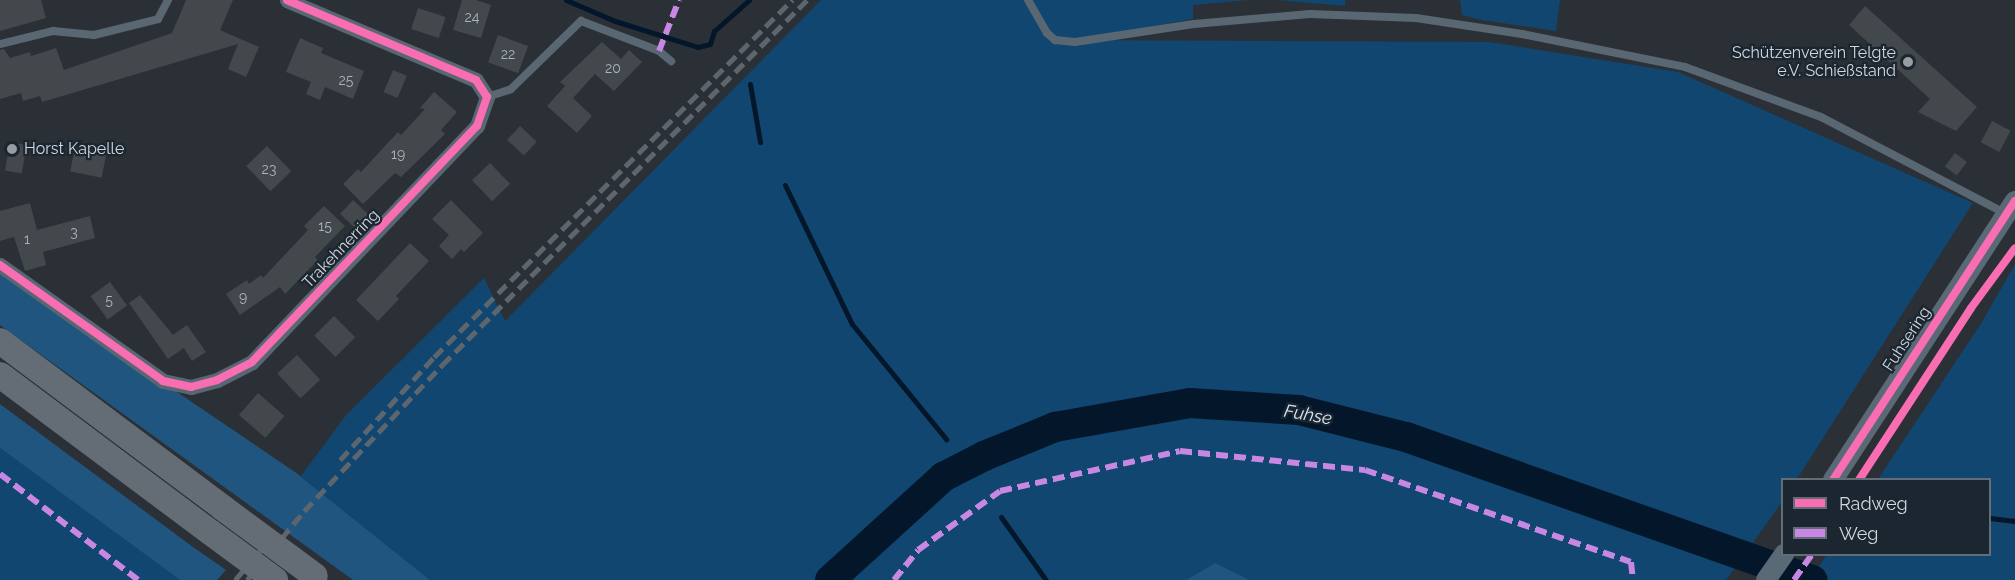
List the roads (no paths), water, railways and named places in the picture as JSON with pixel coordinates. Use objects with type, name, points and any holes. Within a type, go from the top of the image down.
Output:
[{"type":"highway","points":[[0,341],[317,578]]},
{"type":"highway","points":[[0,375],[275,580]]},
{"type":"main road","name":"Fuhsering","points":[[1834,478],[2011,208]]},
{"type":"main road","points":[[1766,580],[1783,556]]},
{"type":"street","points":[[287,0],[476,80],[487,96]]},
{"type":"street","name":"Trakehnerring","points":[[0,265],[163,381],[190,387],[217,380],[252,362],[477,126],[487,96]]},
{"type":"lane","points":[[0,44],[53,31],[94,35],[158,19],[168,0]]},
{"type":"lane","points":[[1028,0],[1047,33],[1055,40],[1075,42],[1194,24],[1310,14],[1416,18],[1522,34],[1685,67],[1821,117],[2011,208]]},
{"type":"lane","points":[[487,96],[511,89],[581,21],[659,51],[671,61]]},
{"type":"waterway","points":[[566,0],[615,21],[698,47],[710,44]]},
{"type":"waterway","points":[[710,44],[714,31],[749,0]]},
{"type":"waterway","points":[[750,84],[760,142]]},
{"type":"waterway","points":[[785,185],[852,324],[946,439]]},
{"type":"waterway","name":"Fuhse","points":[[830,580],[943,477],[984,456],[1055,427],[1190,403],[1299,410],[1406,437],[1813,580]]},
{"type":"waterway","points":[[1001,517],[1046,580]]},
{"type":"waterway","points":[[1991,518],[2015,521]]},
{"type":"railway","points":[[340,460],[434,357],[792,0]]},
{"type":"railway","points":[[247,580],[304,511],[442,365],[807,0]]},
{"type":"railway","points":[[235,580],[270,539]]},
{"type":"place","name":"Schützenverein Telgte e.V. Schießstand","points":[[1908,62]]},
{"type":"place","name":"Horst Kapelle","points":[[12,149]]}]
